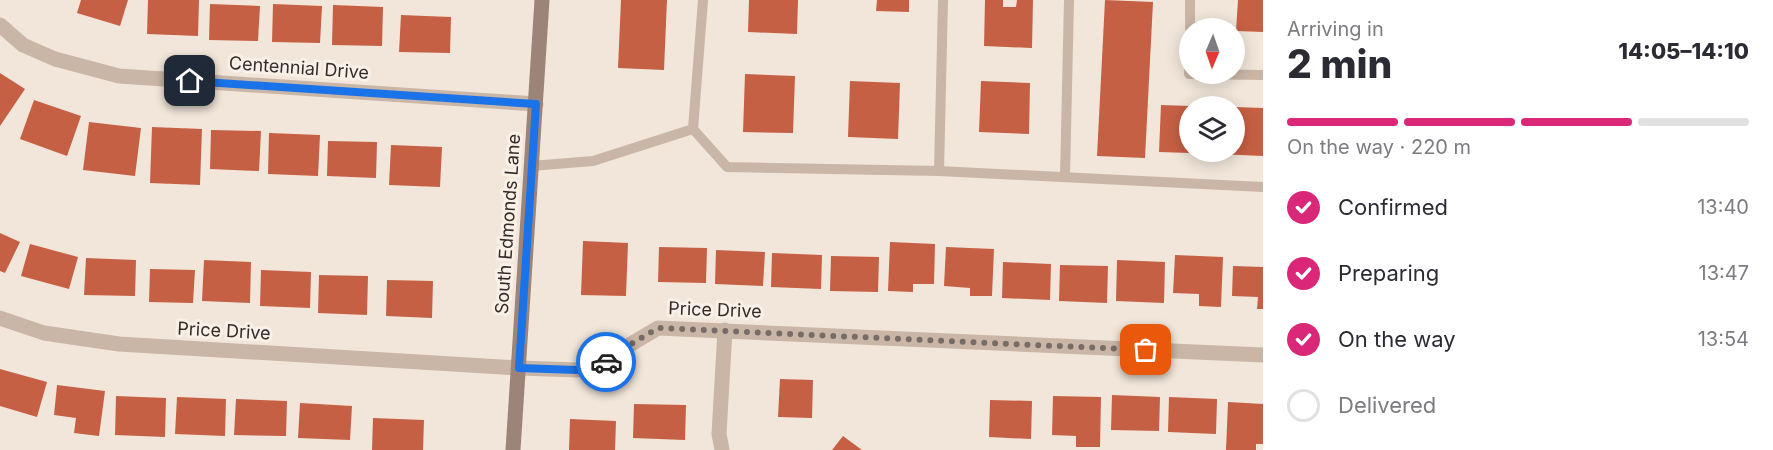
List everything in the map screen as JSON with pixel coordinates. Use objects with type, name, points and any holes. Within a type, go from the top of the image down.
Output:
[{"type":"street","name":"South Edmonds Lane","points":[[513,450],[542,0]]},
{"type":"street","name":"Centennial Drive","points":[[0,25],[23,45],[55,59],[119,76],[536,104]]},
{"type":"street","name":"Price Drive","points":[[0,318],[44,333],[119,344],[577,370],[604,364],[658,328],[1263,355]]},
{"type":"street","points":[[722,450],[719,434],[725,330]]},
{"type":"lane","points":[[703,0],[693,129],[727,167],[939,171],[1263,187]]},
{"type":"lane","points":[[939,171],[943,0]]},
{"type":"lane","points":[[1065,177],[1069,0]]},
{"type":"lane","points":[[1190,0],[1190,18]]},
{"type":"lane","points":[[1245,75],[1263,75]]},
{"type":"lane","points":[[531,166],[593,161],[693,129]]},
{"type":"building","points":[[81,0],[128,0],[120,26],[77,13]]},
{"type":"building","points":[[148,0],[199,0],[198,36],[147,34]]},
{"type":"building","points":[[621,0],[667,0],[664,70],[618,68]]},
{"type":"building","points":[[749,0],[798,0],[797,34],[748,32]]},
{"type":"building","points":[[877,0],[909,0],[909,12],[876,11]]},
{"type":"building","points":[[985,0],[1003,0],[1003,7],[1016,7],[1017,0],[1033,0],[1032,48],[984,46]]},
{"type":"building","points":[[1105,0],[1153,2],[1145,158],[1097,156]]},
{"type":"building","points":[[1238,0],[1263,0],[1263,32],[1245,31],[1245,18],[1237,18]]},
{"type":"building","points":[[210,4],[260,6],[258,41],[209,40]]},
{"type":"building","points":[[273,4],[322,6],[320,43],[272,42]]},
{"type":"building","points":[[333,5],[383,7],[382,46],[332,45]]},
{"type":"building","points":[[401,15],[451,17],[450,53],[399,52]]},
{"type":"building","points":[[0,73],[25,89],[0,126]]},
{"type":"building","points":[[745,74],[795,76],[793,133],[743,132]]},
{"type":"building","points":[[850,81],[900,83],[898,139],[848,137]]},
{"type":"building","points":[[981,81],[1030,83],[1029,134],[979,132]]},
{"type":"building","points":[[34,100],[81,116],[67,156],[20,139]]},
{"type":"building","points":[[1161,105],[1179,106],[1179,153],[1159,152]]},
{"type":"building","points":[[1245,107],[1263,108],[1263,156],[1245,155]]},
{"type":"building","points":[[89,122],[141,128],[135,176],[83,170]]},
{"type":"building","points":[[152,127],[202,129],[200,185],[150,183]]},
{"type":"building","points":[[211,130],[261,131],[259,171],[210,169]]},
{"type":"building","points":[[269,133],[320,135],[318,176],[268,174]]},
{"type":"building","points":[[328,141],[377,142],[376,178],[327,176]]},
{"type":"building","points":[[391,145],[442,147],[440,187],[389,185]]},
{"type":"building","points":[[0,233],[20,242],[5,273],[0,271]]},
{"type":"building","points":[[583,241],[628,243],[626,296],[581,295]]},
{"type":"building","points":[[890,242],[935,244],[934,284],[913,284],[913,292],[888,291]]},
{"type":"building","points":[[30,244],[78,257],[69,289],[21,276]]},
{"type":"building","points":[[659,247],[707,248],[706,283],[658,282]]},
{"type":"building","points":[[946,247],[994,249],[992,296],[970,296],[970,288],[944,286]]},
{"type":"building","points":[[716,250],[765,252],[763,286],[715,284]]},
{"type":"building","points":[[772,253],[822,255],[821,289],[771,287]]},
{"type":"building","points":[[1175,255],[1223,257],[1221,307],[1199,306],[1199,294],[1173,293]]},
{"type":"building","points":[[831,256],[879,257],[878,292],[830,291]]},
{"type":"building","points":[[86,258],[136,260],[135,296],[84,295]]},
{"type":"building","points":[[204,260],[251,262],[250,303],[202,301]]},
{"type":"building","points":[[1117,260],[1165,262],[1164,303],[1116,301]]},
{"type":"building","points":[[1003,262],[1051,264],[1050,300],[1002,298]]},
{"type":"building","points":[[1060,265],[1108,266],[1107,303],[1059,301]]},
{"type":"building","points":[[1233,266],[1263,267],[1263,309],[1257,309],[1258,297],[1232,296]]},
{"type":"building","points":[[150,269],[195,270],[193,303],[149,302]]},
{"type":"building","points":[[261,270],[311,272],[310,308],[260,306]]},
{"type":"building","points":[[319,275],[368,276],[367,315],[318,313]]},
{"type":"building","points":[[387,280],[433,281],[432,318],[386,316]]},
{"type":"building","points":[[0,369],[47,382],[37,417],[0,406]]},
{"type":"building","points":[[780,379],[813,380],[812,418],[778,417]]},
{"type":"building","points":[[57,385],[105,391],[99,436],[74,433],[76,418],[54,415]]},
{"type":"building","points":[[1112,395],[1160,397],[1159,431],[1111,430]]},
{"type":"building","points":[[116,396],[166,398],[165,437],[115,435]]},
{"type":"building","points":[[1053,396],[1101,397],[1100,447],[1076,447],[1076,436],[1052,435]]},
{"type":"building","points":[[177,397],[226,399],[225,436],[175,434]]},
{"type":"building","points":[[1169,397],[1217,399],[1216,434],[1168,432]]},
{"type":"building","points":[[236,399],[287,401],[286,436],[234,435]]},
{"type":"building","points":[[990,400],[1032,401],[1031,439],[989,437]]},
{"type":"building","points":[[1228,402],[1263,404],[1263,444],[1256,444],[1256,450],[1226,450]]},
{"type":"building","points":[[300,403],[352,406],[350,440],[298,438]]},
{"type":"building","points":[[634,404],[686,405],[685,440],[633,438]]},
{"type":"building","points":[[373,418],[424,420],[423,450],[372,450]]},
{"type":"building","points":[[570,419],[616,421],[615,450],[569,450]]},
{"type":"building","points":[[843,436],[862,450],[832,450]]},
{"type":"way so far","points":[[606,362],[658,328],[1146,350]]},
{"type":"route","points":[[190,81],[536,104],[519,368],[577,370],[606,362]]}]
